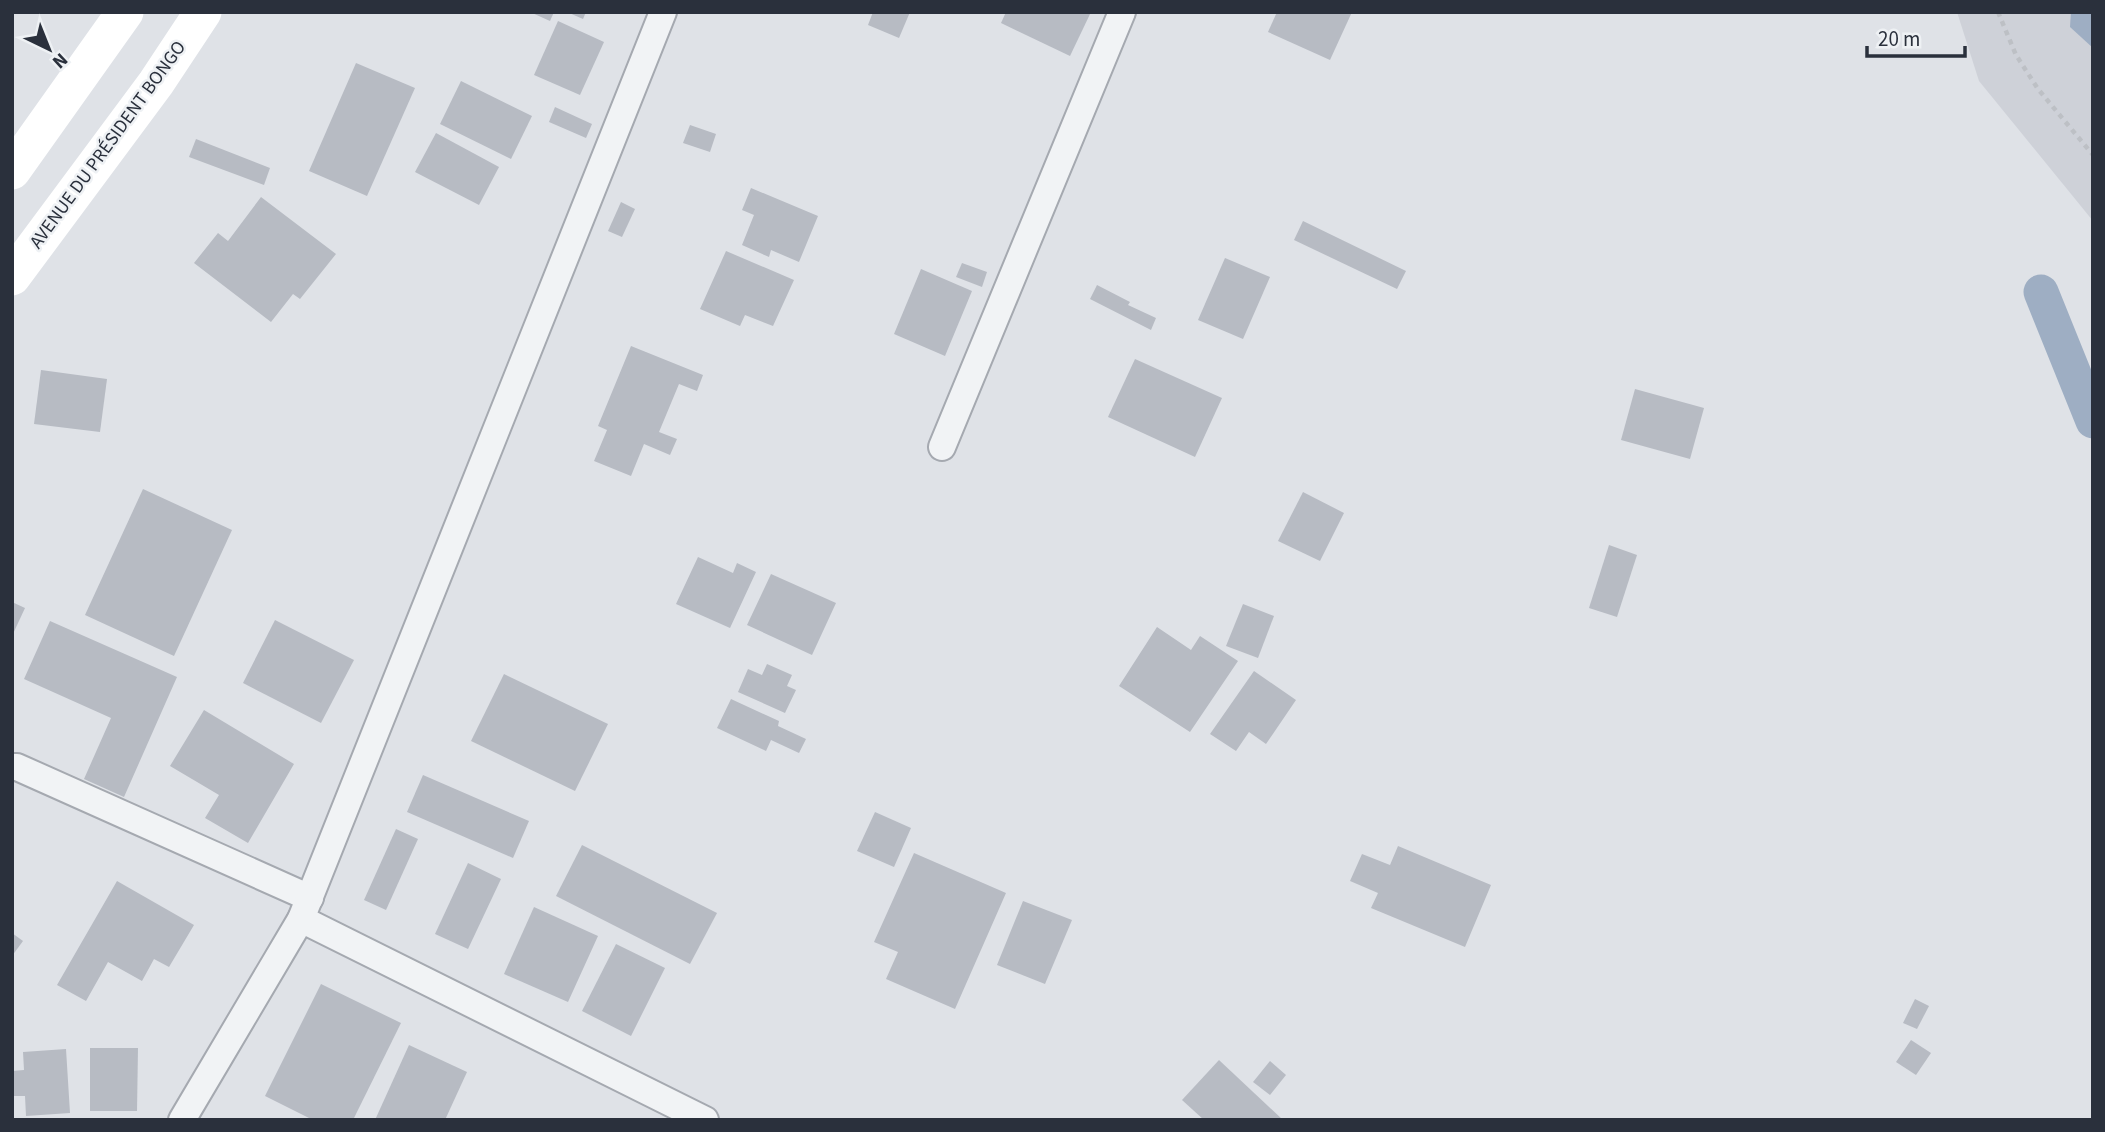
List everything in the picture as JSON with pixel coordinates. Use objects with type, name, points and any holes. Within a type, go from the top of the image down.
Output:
[{"type":"street","points":[[12,171],[125,12]]},
{"type":"street","name":"AVENUE DU PRÉSIDENT BONGO","points":[[12,276],[156,83],[203,12]]},
{"type":"street","points":[[182,1120],[305,909],[663,12]]},
{"type":"street","points":[[942,447],[1122,12]]},
{"type":"street","points":[[12,768],[17,767],[305,909],[705,1120]]},
{"type":"path","points":[[1998,12],[2016,55],[2038,89],[2093,155]]},
{"type":"shaded area","points":[[1957,12],[2093,12],[2093,221],[1979,81]]},
{"type":"water","points":[[2071,12],[2093,12],[2093,48],[2070,27]]},
{"type":"building","points":[[530,12],[554,12],[550,21]]},
{"type":"building","points":[[567,12],[586,12],[583,19]]},
{"type":"building","points":[[873,12],[910,12],[899,38],[868,25]]},
{"type":"building","points":[[1006,12],[1091,12],[1070,56],[1001,23]]},
{"type":"building","points":[[1277,12],[1352,12],[1330,60],[1268,32]]},
{"type":"building","points":[[558,21],[604,42],[580,95],[534,75]]},
{"type":"building","points":[[356,63],[415,88],[367,196],[309,171]]},
{"type":"building","points":[[461,81],[532,116],[511,159],[440,124]]},
{"type":"building","points":[[555,107],[592,124],[586,138],[549,122]]},
{"type":"building","points":[[690,125],[716,134],[710,152],[683,143]]},
{"type":"building","points":[[436,133],[499,167],[479,205],[415,172]]},
{"type":"building","points":[[196,139],[270,168],[264,185],[189,157]]},
{"type":"building","points":[[751,188],[818,216],[799,262],[771,250],[769,257],[742,245],[754,215],[742,210]]},
{"type":"building","points":[[261,197],[336,254],[300,299],[293,294],[271,322],[194,263],[218,233],[228,241]]},
{"type":"building","points":[[621,202],[635,209],[622,237],[608,231]]},
{"type":"building","points":[[1303,221],[1406,271],[1397,289],[1294,240]]},
{"type":"building","points":[[726,251],[794,280],[773,326],[745,315],[740,326],[700,309]]},
{"type":"building","points":[[1225,258],[1270,277],[1243,339],[1198,320]]},
{"type":"building","points":[[962,263],[987,272],[982,287],[956,277]]},
{"type":"building","points":[[921,269],[972,291],[945,356],[894,334]]},
{"type":"building","points":[[1097,285],[1130,302],[1128,305],[1156,318],[1151,330],[1090,299]]},
{"type":"building","points":[[631,346],[703,375],[697,391],[679,384],[659,432],[677,439],[670,455],[644,444],[631,476],[594,461],[607,430],[598,426]]},
{"type":"building","points":[[1135,359],[1222,398],[1195,457],[1108,417]]},
{"type":"building","points":[[41,370],[107,379],[100,432],[34,424]]},
{"type":"building","points":[[1635,389],[1704,408],[1690,459],[1621,440]]},
{"type":"building","points":[[143,489],[232,530],[174,656],[85,615]]},
{"type":"building","points":[[1303,492],[1344,513],[1320,561],[1278,541]]},
{"type":"building","points":[[1609,545],[1637,555],[1617,617],[1589,608]]},
{"type":"building","points":[[698,557],[733,573],[737,563],[756,572],[730,628],[676,604]]},
{"type":"building","points":[[771,574],[836,603],[812,655],[747,625]]},
{"type":"building","points":[[12,602],[25,608],[12,636]]},
{"type":"building","points":[[1243,604],[1274,616],[1258,658],[1226,646]]},
{"type":"building","points":[[275,620],[354,660],[321,723],[243,683]]},
{"type":"building","points":[[50,621],[177,677],[124,797],[84,779],[111,718],[24,679]]},
{"type":"building","points":[[1157,627],[1191,650],[1200,636],[1238,661],[1190,732],[1119,686]]},
{"type":"building","points":[[767,664],[792,675],[787,686],[796,690],[785,713],[738,692],[748,669],[762,675]]},
{"type":"building","points":[[1254,671],[1296,700],[1266,744],[1249,732],[1236,751],[1210,734]]},
{"type":"building","points":[[504,674],[608,724],[575,791],[471,741]]},
{"type":"building","points":[[731,699],[779,721],[778,726],[806,739],[799,753],[771,740],[766,751],[717,728]]},
{"type":"building","points":[[204,710],[294,764],[248,843],[205,818],[219,795],[170,766]]},
{"type":"building","points":[[423,775],[529,821],[513,858],[407,812]]},
{"type":"building","points":[[875,812],[911,828],[894,867],[857,851]]},
{"type":"building","points":[[396,829],[418,839],[386,910],[364,900]]},
{"type":"building","points":[[582,845],[717,913],[690,964],[556,896]]},
{"type":"building","points":[[1398,846],[1491,885],[1465,947],[1371,908],[1378,893],[1350,881],[1362,854],[1390,865]]},
{"type":"building","points":[[914,853],[1006,893],[955,1009],[886,979],[898,952],[874,942]]},
{"type":"building","points":[[468,863],[501,879],[468,949],[435,934]]},
{"type":"building","points":[[117,881],[194,925],[169,967],[154,959],[142,981],[108,962],[86,1001],[57,985]]},
{"type":"building","points":[[1023,901],[1072,920],[1045,984],[997,965]]},
{"type":"building","points":[[534,907],[598,936],[568,1002],[504,974]]},
{"type":"building","points":[[12,933],[23,941],[12,956]]},
{"type":"building","points":[[616,944],[665,968],[631,1036],[582,1011]]},
{"type":"building","points":[[321,984],[401,1023],[353,1120],[313,1120],[265,1096]]},
{"type":"building","points":[[1915,999],[1929,1006],[1917,1029],[1903,1023]]},
{"type":"building","points":[[1911,1040],[1931,1053],[1916,1075],[1896,1062]]},
{"type":"building","points":[[409,1045],[467,1072],[445,1120],[375,1120]]},
{"type":"building","points":[[90,1048],[138,1048],[137,1111],[90,1111]]},
{"type":"building","points":[[66,1049],[70,1113],[26,1116],[25,1096],[12,1096],[12,1071],[24,1070],[23,1052]]},
{"type":"building","points":[[1219,1060],[1283,1120],[1204,1120],[1182,1100]]},
{"type":"building","points":[[1270,1061],[1286,1075],[1270,1095],[1253,1082]]},
{"type":"waterway","points":[[2041,292],[2093,421]]}]
